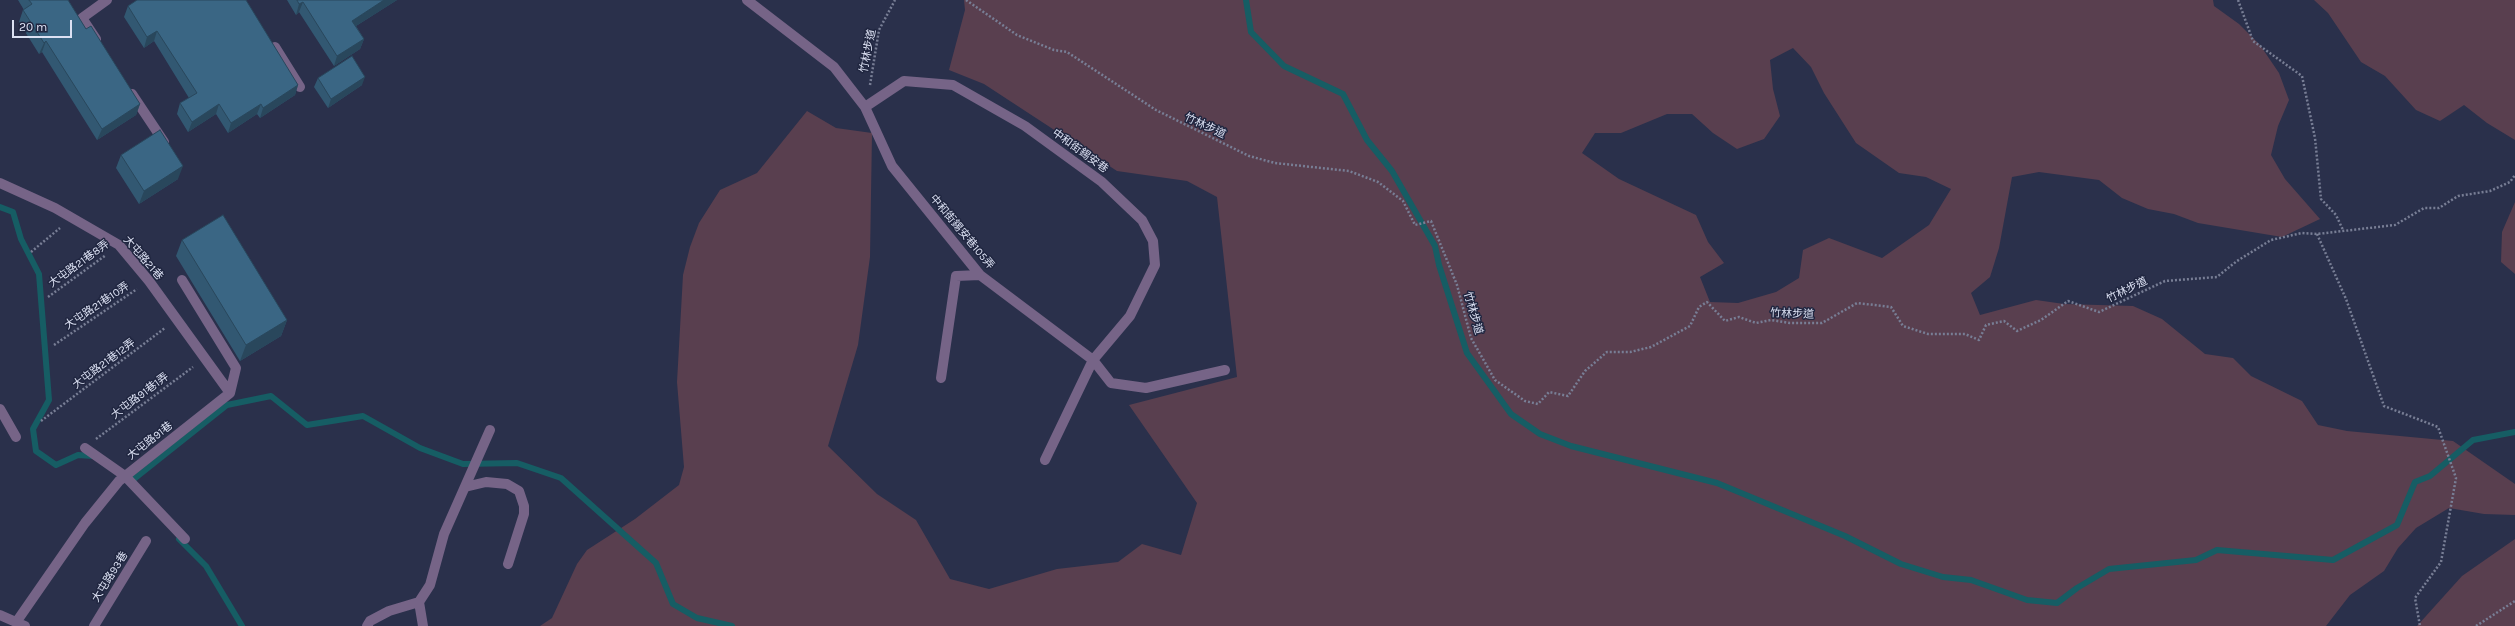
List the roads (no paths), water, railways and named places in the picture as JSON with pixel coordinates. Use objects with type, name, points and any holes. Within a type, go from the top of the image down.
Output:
[{"type":"street","points":[[104,51],[82,18],[106,0]]},
{"type":"street","points":[[747,0],[834,67],[865,107]]},
{"type":"street","points":[[270,40],[300,87]]},
{"type":"street","name":"中和街錫安巷","points":[[865,107],[904,81],[953,85],[1025,126],[1102,182],[1142,220],[1153,241],[1155,265],[1130,316],[1093,360],[1045,460]]},
{"type":"street","points":[[126,84],[165,144]]},
{"type":"street","name":"中和街錫安巷105弄","points":[[865,107],[892,166],[980,275],[1093,360]]},
{"type":"street","name":"大屯路21巷","points":[[0,183],[73,218],[119,245],[149,281],[230,393]]},
{"type":"street","points":[[941,378],[956,276],[980,275]]},
{"type":"street","points":[[182,280],[236,368],[230,393]]},
{"type":"street","points":[[1093,360],[1111,383],[1146,388],[1225,370]]},
{"type":"street","name":"大屯路91巷","points":[[21,623],[85,523],[125,476],[230,393]]},
{"type":"street","points":[[0,409],[16,437]]},
{"type":"street","points":[[367,626],[370,621],[389,611],[419,602],[430,585],[444,534],[490,430]]},
{"type":"street","points":[[85,448],[125,476],[185,539]]},
{"type":"street","points":[[465,487],[486,482],[507,484],[519,491],[524,506],[524,514],[508,564]]},
{"type":"street","name":"大屯路93巷","points":[[94,626],[146,541]]},
{"type":"street","points":[[419,602],[423,626]]},
{"type":"street","points":[[0,615],[21,623]]},
{"type":"waterway","points":[[1246,0],[1251,32],[1284,66],[1343,94],[1367,140],[1392,171],[1435,246],[1439,265],[1467,353],[1511,414],[1540,434],[1571,446],[1717,483],[1845,536],[1901,564],[1943,577],[1971,580],[2027,600],[2057,603],[2077,588],[2109,569],[2196,560],[2217,550],[2333,560],[2397,525],[2415,482],[2430,476],[2473,440],[2515,432]]},
{"type":"waterway","points":[[0,207],[13,212],[21,239],[39,274],[49,400],[33,429],[36,451],[56,465],[78,455],[93,456]]},
{"type":"waterway","points":[[129,483],[227,405],[271,396],[307,425],[363,416],[420,448],[463,464],[517,463],[561,478],[656,563],[673,604],[697,618],[732,626]]},
{"type":"waterway","points":[[179,539],[206,566],[242,626]]}]
